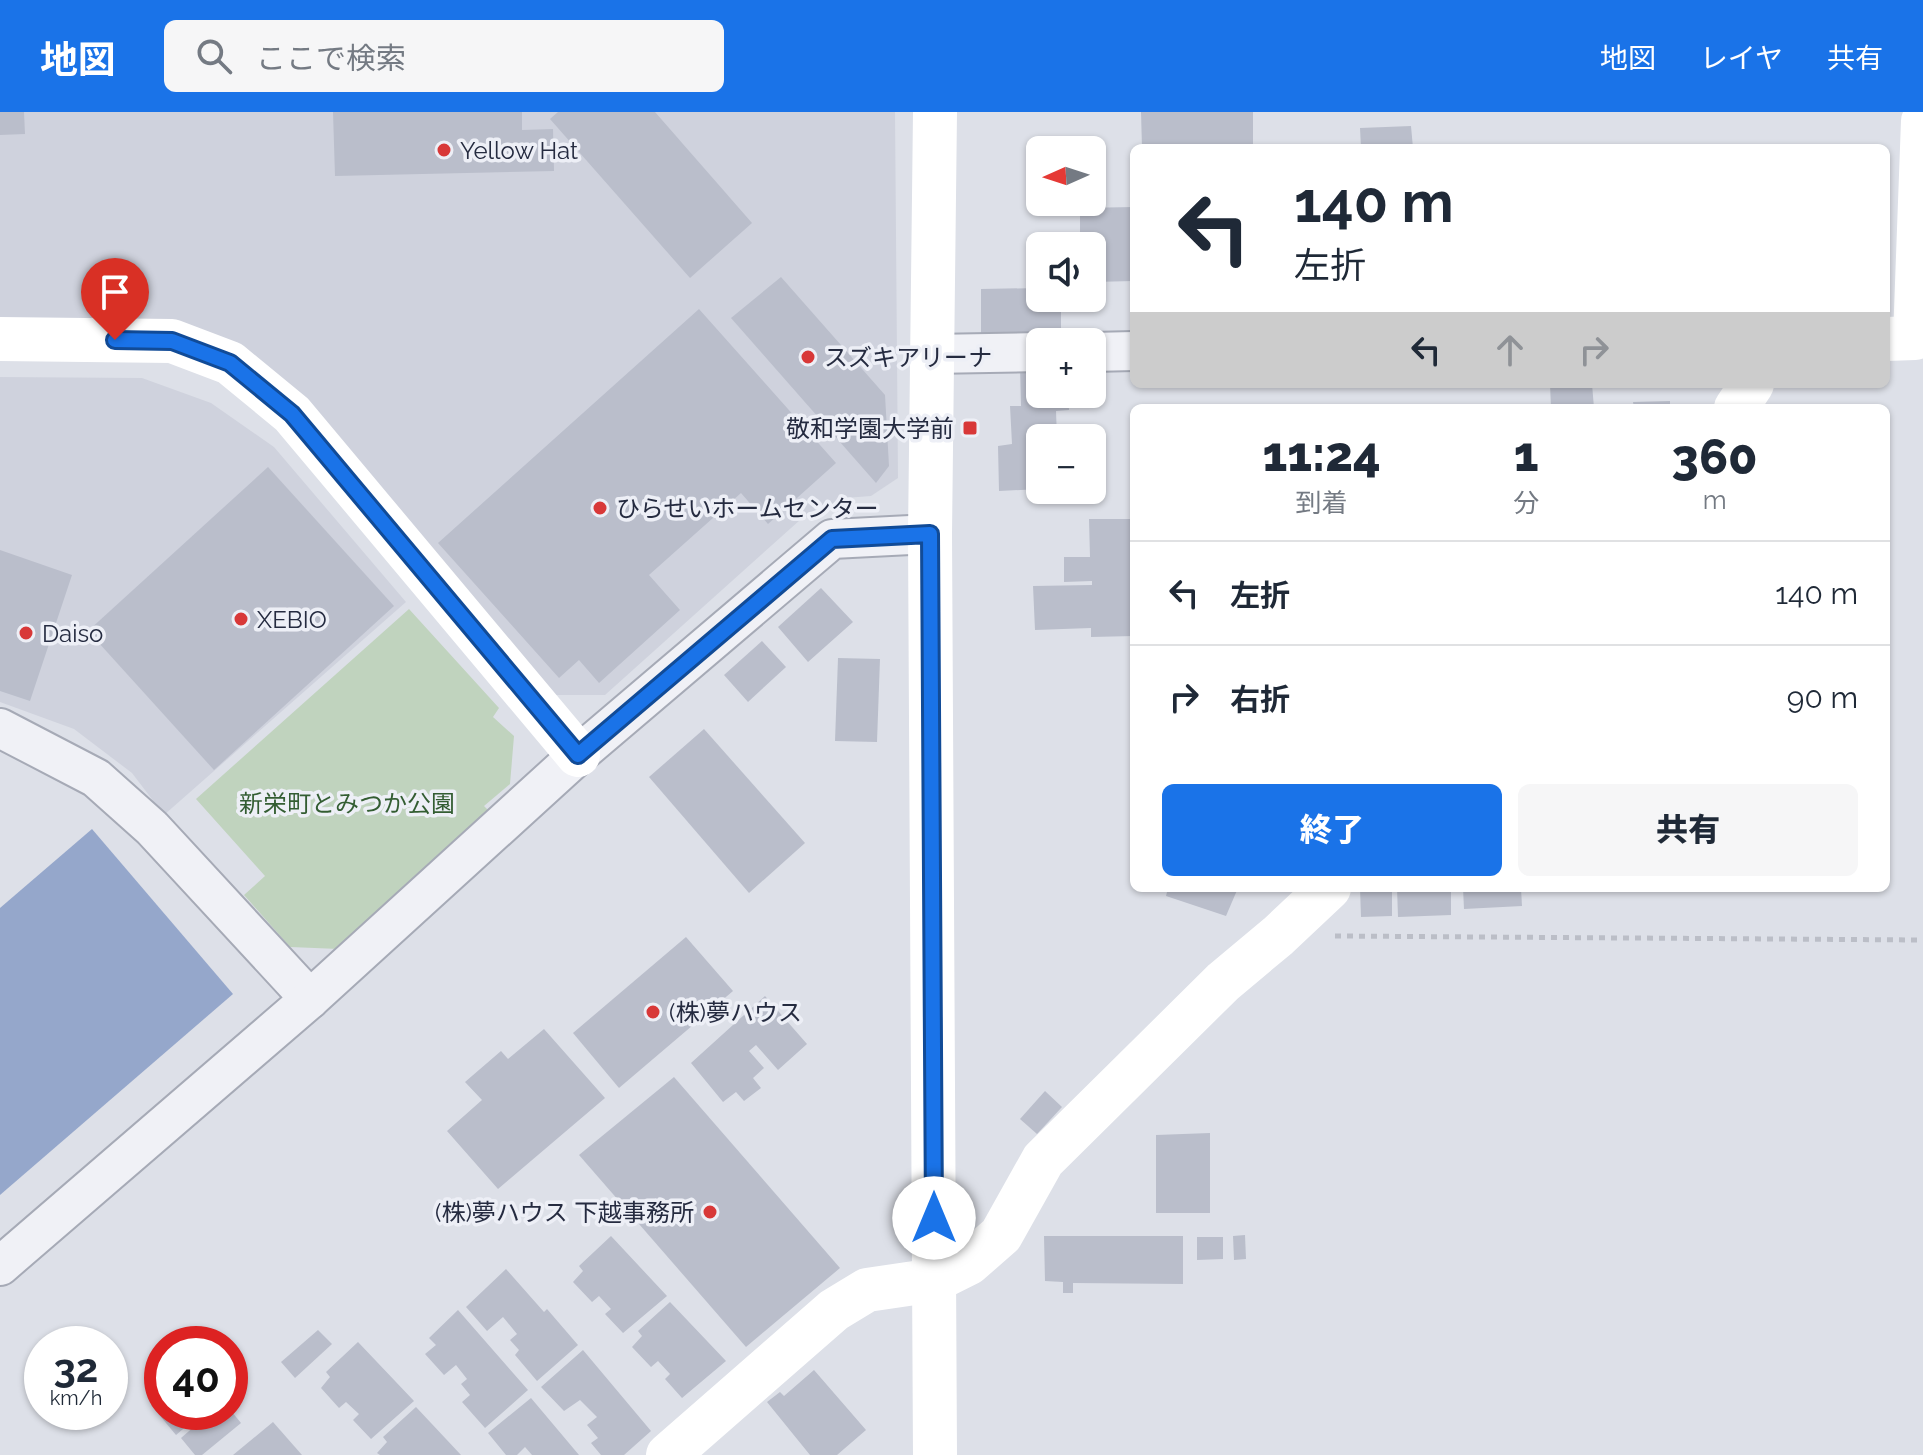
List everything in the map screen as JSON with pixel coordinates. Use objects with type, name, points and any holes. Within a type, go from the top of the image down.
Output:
[{"type":"street","points":[[935,112],[930,534],[935,1455]]},
{"type":"street","points":[[1908,339],[1923,121]]},
{"type":"street","points":[[0,339],[172,341],[230,363],[292,414],[578,755]]},
{"type":"street","points":[[1106,352],[1130,351]]},
{"type":"street","points":[[931,354],[1026,352]]},
{"type":"street","points":[[0,1266],[310,999],[578,755],[832,539],[930,534]]},
{"type":"street","points":[[0,728],[96,778],[152,828],[310,999]]},
{"type":"street","points":[[668,1455],[834,1310],[867,1290],[935,1280],[969,1263],[1001,1235],[1043,1160],[1223,982],[1325,892]]},
{"type":"path","points":[[1278,936],[1923,940]]},
{"type":"shaded area","points":[[0,112],[895,112],[898,478],[871,496],[845,498],[800,520],[605,695],[555,695],[234,353],[0,327]]},
{"type":"shaded area","points":[[0,377],[142,378],[211,403],[274,447],[406,602],[164,815],[132,773],[74,729],[0,702]]},
{"type":"green space","name":"新栄町とみつか公園","points":[[409,609],[499,708],[493,717],[514,736],[510,784],[484,806],[491,813],[339,949],[290,947],[244,895],[265,876],[196,799]]},
{"type":"water","points":[[92,829],[233,994],[0,1195],[0,908]]},
{"type":"building","points":[[0,112],[24,112],[25,134],[0,135]]},
{"type":"building","name":"Yellow Hat","points":[[333,112],[522,112],[522,130],[553,129],[554,171],[335,176]]},
{"type":"building","points":[[558,112],[655,112],[752,223],[690,278],[550,119]]},
{"type":"building","points":[[1141,112],[1253,112],[1253,144],[1142,144]]},
{"type":"building","points":[[1411,126],[1413,144],[1361,144],[1360,128]]},
{"type":"building","points":[[1130,207],[1130,281],[1106,282],[1106,232],[1080,232],[1080,216],[1106,216],[1106,208]]},
{"type":"building","name":"スズキアリーナ","points":[[781,277],[885,395],[889,466],[876,483],[731,318]]},
{"type":"building","points":[[1026,288],[1026,312],[1061,312],[1061,328],[1026,328],[1026,336],[981,335],[981,289]]},
{"type":"building","name":"ひらせいホームセンター","points":[[699,309],[836,463],[768,524],[741,493],[649,575],[680,610],[599,683],[579,660],[559,678],[438,543]]},
{"type":"building","points":[[1020,366],[1026,366],[1026,408],[1069,410],[1056,411],[1056,424],[1026,424],[1026,490],[999,491],[998,446],[1012,444],[1010,406],[1021,406]]},
{"type":"building","points":[[1550,388],[1592,388],[1594,404],[1551,404]]},
{"type":"building","points":[[1670,401],[1670,404],[1633,404]]},
{"type":"building","name":"XEBIO","points":[[268,467],[394,606],[214,770],[88,631]]},
{"type":"building","points":[[1089,519],[1130,519],[1130,636],[1091,637],[1091,628],[1035,630],[1033,586],[1092,585],[1092,581],[1064,582],[1064,557],[1090,557]]},
{"type":"building","name":"Daiso","points":[[0,550],[72,575],[30,701],[0,691]]},
{"type":"building","points":[[821,588],[853,622],[808,662],[778,627]]},
{"type":"building","points":[[762,641],[786,667],[748,702],[724,675]]},
{"type":"building","points":[[838,658],[880,659],[877,742],[835,741]]},
{"type":"building","points":[[704,729],[805,843],[749,893],[649,777]]},
{"type":"building","points":[[1167,892],[1236,892],[1226,916],[1166,896]]},
{"type":"building","points":[[1360,892],[1392,892],[1392,916],[1361,917]]},
{"type":"building","points":[[1397,892],[1451,892],[1451,915],[1398,917]]},
{"type":"building","points":[[1463,892],[1521,892],[1522,906],[1464,909]]},
{"type":"building","name":"(株)夢ハウス","points":[[686,937],[733,991],[619,1088],[573,1033]]},
{"type":"building","points":[[765,996],[807,1044],[778,1070],[756,1045],[749,1051],[764,1068],[753,1078],[761,1088],[744,1101],[736,1092],[723,1102],[691,1063]]},
{"type":"building","points":[[544,1029],[605,1098],[498,1189],[447,1131],[482,1100],[465,1082],[501,1051],[508,1059]]},
{"type":"building","name":"(株)夢ハウス 下越事務所","points":[[674,1077],[840,1268],[746,1347],[579,1155]]},
{"type":"building","points":[[1045,1091],[1062,1107],[1037,1134],[1020,1119]]},
{"type":"building","points":[[1210,1133],[1210,1213],[1156,1213],[1156,1135]]},
{"type":"building","points":[[1245,1235],[1246,1259],[1234,1260],[1233,1236]]},
{"type":"building","points":[[611,1236],[667,1296],[623,1333],[605,1314],[611,1309],[599,1296],[592,1302],[573,1282],[583,1271],[579,1266]]},
{"type":"building","points":[[1044,1236],[1183,1236],[1183,1284],[1073,1283],[1073,1293],[1063,1293],[1063,1282],[1045,1281]]},
{"type":"building","points":[[1197,1237],[1223,1237],[1223,1259],[1197,1260]]},
{"type":"building","points":[[506,1269],[578,1345],[537,1381],[515,1355],[519,1350],[510,1340],[517,1334],[503,1317],[487,1331],[466,1307]]},
{"type":"building","points":[[670,1302],[726,1361],[682,1398],[665,1379],[670,1374],[658,1361],[651,1367],[632,1347],[642,1336],[638,1331]]},
{"type":"building","points":[[458,1310],[528,1390],[485,1428],[462,1402],[470,1395],[461,1384],[467,1379],[456,1365],[444,1375],[425,1354],[436,1345],[429,1338]]},
{"type":"building","points":[[318,1330],[332,1344],[295,1378],[281,1362]]},
{"type":"building","points":[[358,1342],[414,1401],[371,1439],[353,1420],[359,1414],[346,1402],[339,1408],[321,1388],[330,1377],[326,1372]]},
{"type":"building","points":[[583,1350],[651,1431],[624,1455],[601,1455],[591,1443],[598,1438],[587,1425],[597,1417],[580,1400],[564,1411],[541,1387]]},
{"type":"building","points":[[814,1370],[866,1430],[837,1455],[810,1455],[767,1402],[780,1392],[784,1396]]},
{"type":"building","points":[[531,1398],[579,1455],[532,1455],[525,1447],[517,1455],[506,1455],[488,1433]]},
{"type":"building","points":[[416,1407],[461,1455],[377,1453],[387,1442],[383,1437]]},
{"type":"building","points":[[273,1422],[302,1455],[233,1455]]},
{"type":"building","points":[[190,1430],[232,1430],[202,1455],[195,1455],[181,1438]]},
{"type":"place","name":"Yellow Hat","points":[[444,150]]},
{"type":"place","name":"スズキアリーナ","points":[[808,357]]},
{"type":"place","name":"敬和学園大学前","points":[[970,428]]},
{"type":"place","name":"ひらせいホームセンター","points":[[600,508]]},
{"type":"place","name":"XEBIO","points":[[241,619]]},
{"type":"place","name":"Daiso","points":[[26,633]]},
{"type":"place","name":"(株)夢ハウス","points":[[653,1012]]},
{"type":"place","name":"(株)夢ハウス 下越事務所","points":[[710,1212]]},
{"type":"route","points":[[115,340],[172,341],[230,363],[292,414],[578,755],[832,539],[930,534],[934,1218]]}]
